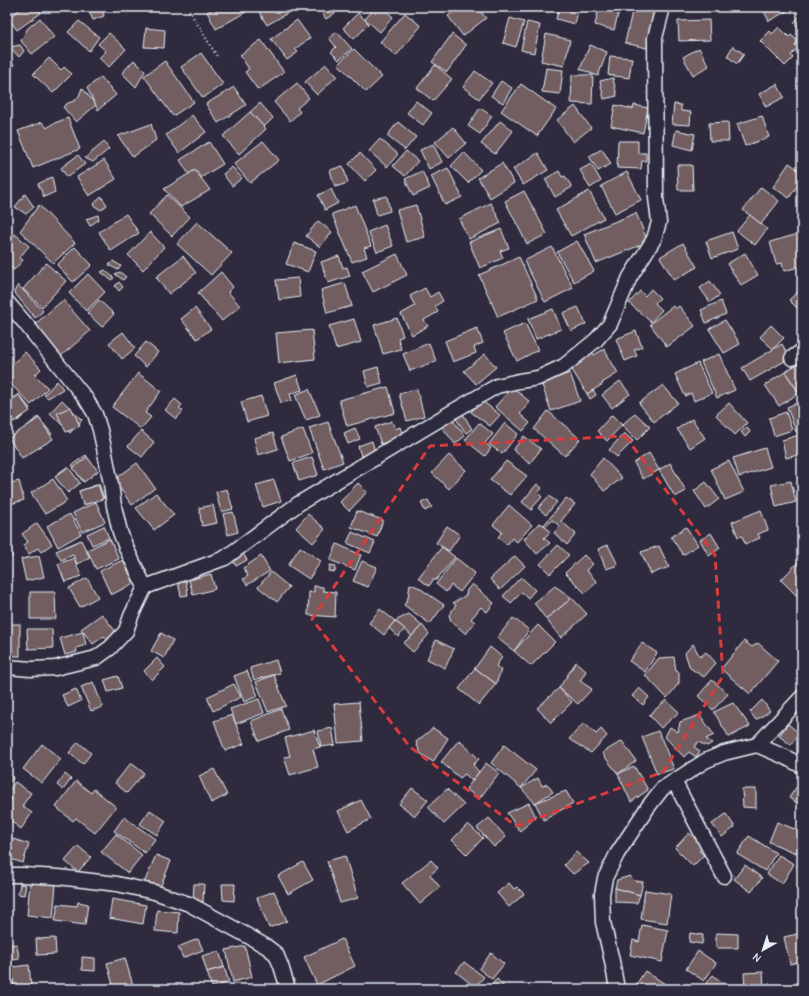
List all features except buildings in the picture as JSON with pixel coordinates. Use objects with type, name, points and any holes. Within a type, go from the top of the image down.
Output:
[{"type":"street","points":[[7,667],[31,669],[55,668],[96,658],[110,648],[126,631],[131,616],[145,586],[225,558],[298,504],[457,409],[497,386],[538,378],[564,366],[596,340],[610,324],[630,277],[654,239],[659,222],[656,198],[656,38],[663,7]]},
{"type":"street","points":[[7,302],[86,398],[95,414],[100,430],[120,532],[127,550],[145,586]]},
{"type":"street","points":[[617,989],[603,922],[602,894],[605,878],[617,854],[648,807],[662,789],[705,761],[724,753],[757,745],[802,697]]},
{"type":"street","points":[[757,745],[802,766]]},
{"type":"street","points":[[674,781],[724,876]]},
{"type":"street","points":[[7,875],[51,877],[117,884],[154,892],[189,904],[267,947],[276,954],[288,989]]},
{"type":"path","points":[[187,7],[218,58]]},
{"type":"highlighted area","points":[[625,436],[715,555],[723,676],[663,772],[516,826],[410,747],[312,619],[430,446]]}]
